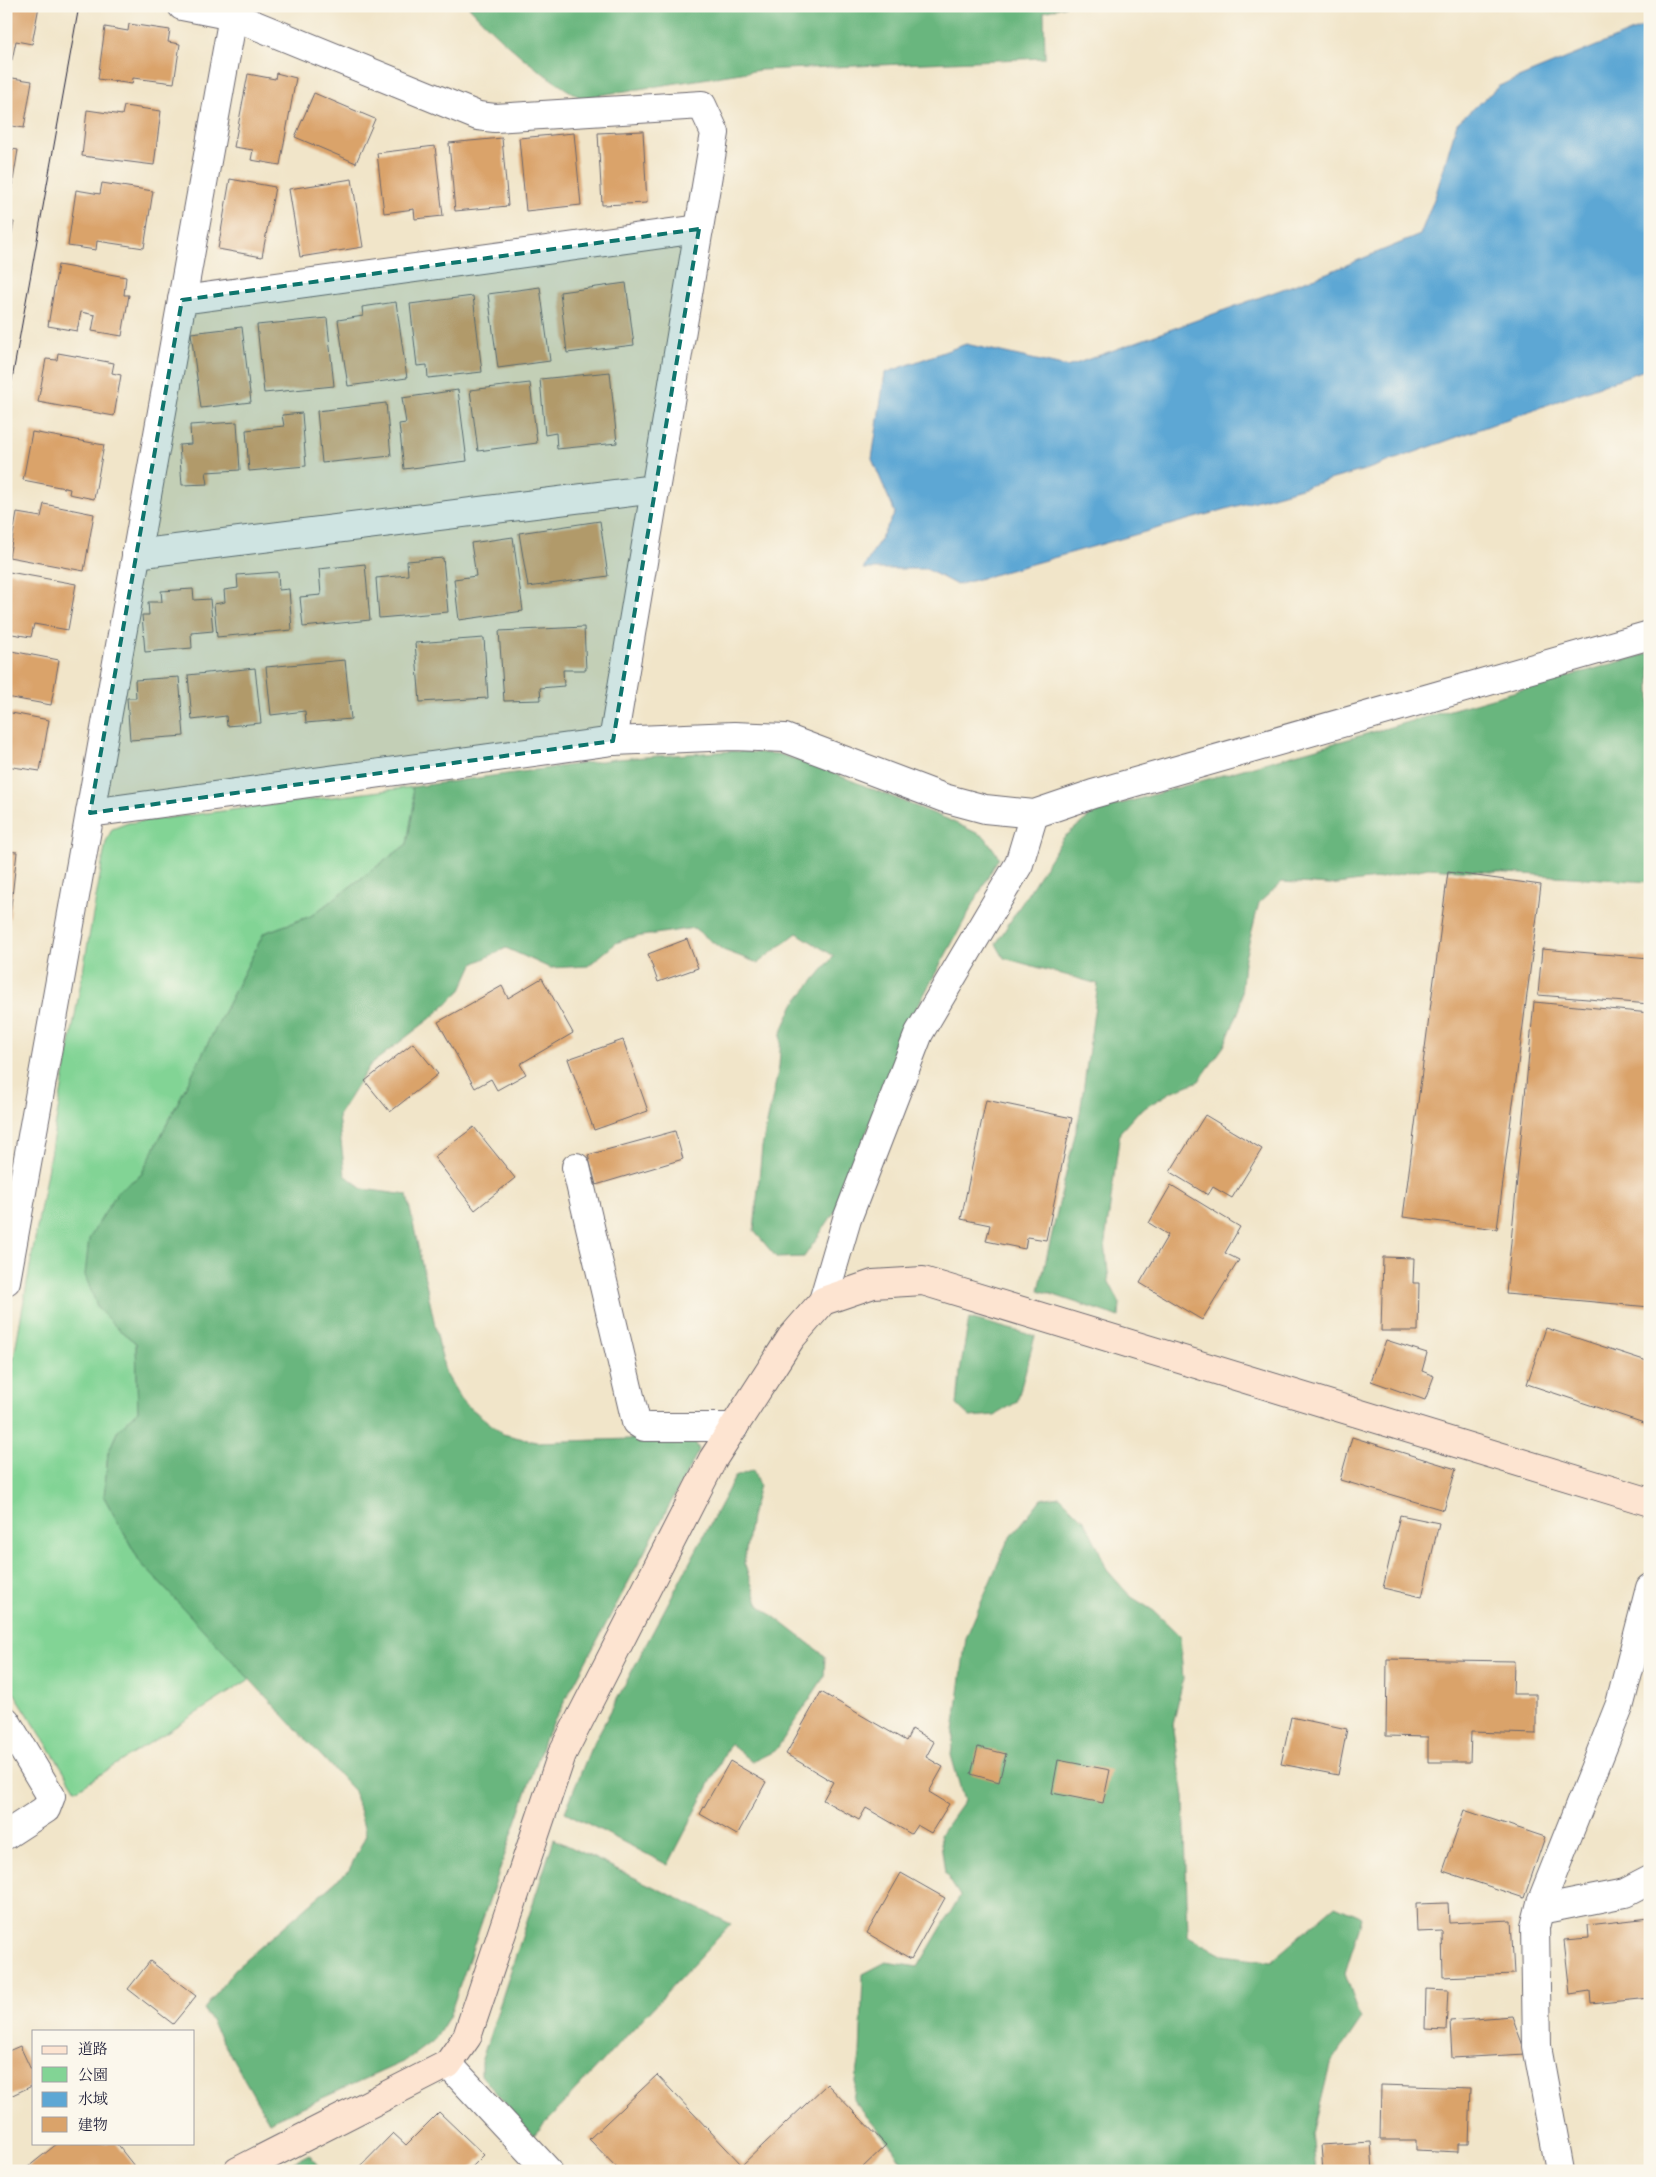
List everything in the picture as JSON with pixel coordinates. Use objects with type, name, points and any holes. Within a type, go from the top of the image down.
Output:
[{"type":"street","points":[[182,6],[233,11],[478,116],[495,118],[702,105],[715,133],[613,741]]},
{"type":"street","points":[[6,1281],[233,11]]},
{"type":"street","points":[[182,300],[698,229]]},
{"type":"street","points":[[136,554],[655,489]]},
{"type":"street","points":[[90,813],[613,741],[734,736],[785,738],[944,798],[985,809],[1034,814],[1093,794],[1650,635]]},
{"type":"street","points":[[238,2171],[448,2064],[467,2037],[562,1754],[713,1460],[791,1338],[824,1300],[847,1219],[919,1033],[1019,864],[1034,814]]},
{"type":"street","points":[[576,1167],[636,1422],[644,1427],[734,1426]]},
{"type":"street","points":[[824,1300],[872,1284],[923,1281],[1650,1502]]},
{"type":"street","points":[[1560,2171],[1538,2046],[1535,1927],[1620,1704],[1650,1588]]},
{"type":"street","points":[[6,1721],[51,1796],[46,1809],[6,1835]]},
{"type":"street","points":[[1540,1910],[1625,1893],[1650,1880]]},
{"type":"street","points":[[448,2064],[548,2171]]},
{"type":"highlighted area","points":[[699,229],[613,741],[90,813],[182,300]]},
{"type":"green space","points":[[468,6],[1066,6],[1044,12],[1045,58],[760,70],[581,98],[550,79],[494,32]]},
{"type":"green space","points":[[1650,653],[1650,882],[1428,868],[1376,879],[1330,885],[1282,882],[1259,903],[1244,962],[1240,1008],[1224,1046],[1199,1081],[1171,1092],[1138,1112],[1120,1132],[1105,1243],[1109,1282],[1120,1303],[1119,1317],[1039,1290],[1080,1113],[1098,984],[1004,958],[996,944],[1063,838],[1096,811]]},
{"type":"green space","points":[[733,751],[779,754],[818,767],[947,819],[985,837],[999,857],[909,1022],[838,1207],[804,1257],[777,1258],[754,1231],[762,1147],[779,1067],[781,1033],[794,1004],[834,956],[797,933],[758,963],[723,950],[694,928],[629,938],[616,943],[588,966],[550,968],[506,948],[473,964],[461,990],[431,1018],[370,1065],[338,1116],[345,1175],[363,1189],[407,1195],[445,1372],[462,1401],[503,1434],[536,1442],[693,1437],[699,1450],[545,1738],[449,2017],[435,2039],[405,2061],[269,2122],[204,2009],[235,1969],[349,1870],[366,1835],[354,1791],[140,1562],[104,1497],[108,1453],[118,1430],[138,1411],[136,1343],[98,1309],[85,1275],[89,1239],[118,1191],[141,1175],[264,933],[311,916],[407,844],[414,804],[412,787],[616,759]]},
{"type":"green space","points":[[412,787],[414,804],[407,844],[311,916],[264,933],[141,1175],[118,1191],[117,1328],[136,1343],[138,1411],[118,1430],[108,1453],[104,1497],[140,1562],[250,1679],[76,1790],[6,1680],[6,1401],[106,842],[112,829],[128,823]]},
{"type":"green space","points":[[969,1318],[1035,1336],[1017,1402],[995,1415],[970,1417],[957,1405],[960,1372]]},
{"type":"green space","points":[[753,1470],[759,1485],[751,1517],[744,1563],[759,1605],[825,1656],[824,1677],[776,1750],[752,1762],[730,1744],[668,1865],[565,1812],[590,1750],[735,1477]]},
{"type":"green space","points":[[1060,1496],[1085,1521],[1107,1570],[1130,1596],[1154,1611],[1180,1636],[1183,1680],[1173,1724],[1184,1797],[1188,1936],[1224,1955],[1271,1961],[1335,1906],[1362,1918],[1345,1973],[1361,2019],[1330,2065],[1313,2134],[1317,2171],[907,2171],[893,2148],[853,2100],[860,2055],[863,1974],[886,1962],[918,1967],[960,1896],[945,1873],[940,1835],[964,1801],[951,1755],[966,1638],[1007,1542],[1041,1499]]},
{"type":"green space","points":[[554,1839],[731,1924],[533,2136],[481,2075],[481,2062]]},
{"type":"green space","points":[[309,2154],[322,2171],[277,2171]]},
{"type":"water","points":[[1650,24],[1650,368],[1368,469],[957,585],[926,569],[863,569],[895,513],[872,459],[885,373],[966,344],[1067,367],[1327,273],[1420,235],[1436,194],[1457,123],[1499,86]]},
{"type":"building","points":[[6,6],[39,6],[32,44],[16,41],[12,60],[6,59]]},
{"type":"building","points":[[129,24],[170,30],[168,42],[180,44],[174,83],[133,78],[132,84],[98,79],[105,27],[128,31]]},
{"type":"building","points":[[276,73],[296,78],[280,165],[251,160],[253,150],[234,147],[248,74],[275,79]]},
{"type":"building","points":[[6,77],[32,81],[24,128],[6,125]]},
{"type":"building","points":[[314,93],[375,119],[356,163],[295,137]]},
{"type":"building","points":[[124,106],[161,111],[154,165],[82,156],[87,110],[122,115]]},
{"type":"building","points":[[643,131],[647,203],[602,205],[598,133]]},
{"type":"building","points":[[574,133],[581,205],[526,211],[519,138]]},
{"type":"building","points":[[502,138],[508,206],[455,211],[449,143]]},
{"type":"building","points":[[435,146],[443,216],[415,219],[414,209],[384,213],[377,153]]},
{"type":"building","points":[[6,148],[18,150],[11,193],[6,192]]},
{"type":"building","points":[[230,179],[275,187],[262,257],[218,249]]},
{"type":"building","points":[[352,179],[363,247],[300,257],[289,189]]},
{"type":"building","points":[[102,183],[153,191],[144,248],[97,241],[96,250],[68,246],[76,190],[100,194]]},
{"type":"building","points":[[6,221],[14,222],[7,259],[6,259]]},
{"type":"building","points":[[58,265],[126,277],[124,295],[129,295],[122,336],[92,331],[95,315],[81,312],[77,331],[48,326]]},
{"type":"building","points":[[626,283],[634,345],[567,353],[560,292]]},
{"type":"building","points":[[540,287],[550,361],[498,368],[488,294]]},
{"type":"building","points":[[473,296],[482,372],[428,378],[427,365],[417,366],[410,304]]},
{"type":"building","points":[[396,302],[407,378],[348,386],[338,320],[363,316],[362,307]]},
{"type":"building","points":[[327,318],[334,386],[264,393],[257,325]]},
{"type":"building","points":[[242,327],[251,402],[201,408],[191,333]]},
{"type":"building","points":[[58,353],[114,363],[112,373],[121,375],[114,416],[38,402],[46,359],[57,360]]},
{"type":"building","points":[[610,372],[617,443],[557,449],[556,433],[545,435],[540,379]]},
{"type":"building","points":[[530,383],[537,443],[478,451],[470,390]]},
{"type":"building","points":[[458,390],[467,461],[404,469],[399,424],[406,423],[402,398]]},
{"type":"building","points":[[386,403],[391,456],[322,463],[317,411]]},
{"type":"building","points":[[302,413],[306,466],[249,471],[246,430],[284,426],[282,415]]},
{"type":"building","points":[[237,422],[240,470],[206,472],[208,484],[182,485],[179,445],[191,444],[190,425]]},
{"type":"building","points":[[32,432],[104,445],[94,499],[69,494],[70,489],[23,480]]},
{"type":"building","points":[[44,504],[94,514],[84,571],[9,557],[17,513],[41,517]]},
{"type":"building","points":[[600,521],[608,576],[528,587],[519,533]]},
{"type":"building","points":[[513,537],[523,611],[459,620],[454,579],[476,576],[471,543]]},
{"type":"building","points":[[443,558],[448,612],[379,618],[376,578],[408,575],[407,561]]},
{"type":"building","points":[[365,564],[370,620],[303,627],[300,597],[321,595],[319,569]]},
{"type":"building","points":[[9,572],[76,584],[68,630],[34,624],[31,637],[6,633],[6,584]]},
{"type":"building","points":[[278,572],[279,590],[289,589],[292,630],[217,637],[214,604],[225,602],[224,590],[238,588],[237,575]]},
{"type":"building","points":[[193,589],[194,600],[210,599],[213,631],[191,633],[192,648],[145,652],[142,615],[149,615],[148,602],[162,602],[161,591]]},
{"type":"building","points":[[584,627],[586,670],[563,670],[564,686],[540,688],[541,700],[504,701],[499,631]]},
{"type":"building","points":[[484,638],[488,698],[420,702],[415,643]]},
{"type":"building","points":[[6,650],[59,660],[51,705],[6,697]]},
{"type":"building","points":[[345,660],[351,719],[306,723],[305,711],[271,715],[266,667]]},
{"type":"building","points":[[255,668],[261,723],[227,726],[226,716],[192,720],[188,675]]},
{"type":"building","points":[[179,677],[184,736],[130,740],[127,698],[136,698],[135,680]]},
{"type":"building","points":[[6,712],[49,720],[40,771],[6,766]]},
{"type":"building","points":[[6,851],[17,852],[9,924],[6,924]]},
{"type":"building","points":[[1448,872],[1541,885],[1497,1229],[1403,1217]]},
{"type":"building","points":[[687,939],[698,968],[658,982],[648,954]]},
{"type":"building","points":[[1542,949],[1650,958],[1650,1004],[1538,995]]},
{"type":"building","points":[[542,978],[573,1033],[520,1064],[526,1074],[497,1090],[491,1079],[475,1088],[438,1022],[502,986],[508,998]]},
{"type":"building","points":[[1534,1002],[1650,1013],[1650,1307],[1506,1294]]},
{"type":"building","points":[[623,1040],[648,1111],[594,1130],[568,1059]]},
{"type":"building","points":[[413,1043],[438,1074],[390,1112],[365,1081]]},
{"type":"building","points":[[986,1100],[1072,1118],[1046,1240],[1027,1237],[1025,1249],[986,1241],[990,1225],[961,1219]]},
{"type":"building","points":[[1205,1115],[1262,1149],[1232,1198],[1213,1187],[1208,1195],[1170,1172]]},
{"type":"building","points":[[474,1127],[515,1178],[475,1210],[434,1157]]},
{"type":"building","points":[[675,1131],[683,1159],[596,1185],[588,1155]]},
{"type":"building","points":[[1171,1185],[1240,1227],[1225,1253],[1239,1260],[1202,1320],[1140,1283],[1168,1235],[1149,1223]]},
{"type":"building","points":[[1383,1257],[1414,1258],[1413,1283],[1419,1283],[1418,1331],[1381,1331]]},
{"type":"building","points":[[1546,1328],[1650,1362],[1650,1425],[1527,1384]]},
{"type":"building","points":[[1386,1340],[1427,1353],[1422,1371],[1434,1376],[1425,1400],[1371,1381]]},
{"type":"building","points":[[1352,1437],[1456,1469],[1444,1510],[1340,1480]]},
{"type":"building","points":[[1400,1515],[1439,1523],[1422,1597],[1383,1588]]},
{"type":"building","points":[[1387,1659],[1514,1661],[1513,1694],[1536,1694],[1536,1734],[1471,1732],[1470,1762],[1428,1762],[1428,1737],[1386,1736]]},
{"type":"building","points":[[821,1692],[906,1741],[912,1729],[934,1742],[926,1757],[943,1767],[929,1792],[949,1804],[931,1833],[917,1825],[911,1834],[866,1808],[859,1820],[823,1800],[833,1782],[786,1754]]},
{"type":"building","points":[[1291,1717],[1347,1729],[1338,1775],[1281,1764]]},
{"type":"building","points":[[978,1747],[1006,1754],[999,1782],[971,1774]]},
{"type":"building","points":[[1058,1760],[1110,1770],[1103,1803],[1052,1793]]},
{"type":"building","points":[[730,1761],[766,1782],[737,1835],[700,1814]]},
{"type":"building","points":[[1464,1810],[1545,1837],[1524,1898],[1443,1871]]},
{"type":"building","points":[[901,1873],[945,1898],[911,1959],[867,1933]]},
{"type":"building","points":[[1448,1903],[1449,1923],[1511,1920],[1514,1974],[1443,1977],[1442,1931],[1417,1932],[1416,1904]]},
{"type":"building","points":[[1650,1918],[1650,1998],[1591,2004],[1590,1991],[1570,1994],[1564,1940],[1589,1938],[1588,1925]]},
{"type":"building","points":[[150,1961],[196,1996],[173,2024],[128,1989]]},
{"type":"building","points":[[1426,1989],[1448,1990],[1446,2030],[1425,2029]]},
{"type":"building","points":[[1512,2016],[1526,2054],[1452,2058],[1450,2021]]},
{"type":"building","points":[[20,2046],[32,2072],[32,2086],[6,2098],[6,2052]]},
{"type":"building","points":[[657,2075],[742,2165],[827,2084],[886,2145],[859,2171],[620,2171],[589,2139]]},
{"type":"building","points":[[1381,2085],[1471,2088],[1469,2144],[1459,2144],[1459,2152],[1416,2150],[1416,2140],[1380,2140]]},
{"type":"building","points":[[439,2112],[484,2155],[468,2171],[356,2171],[393,2133],[406,2145]]},
{"type":"building","points":[[1371,2142],[1373,2171],[1323,2171],[1321,2145]]},
{"type":"building","points":[[57,2144],[117,2144],[138,2171],[23,2171]]},
{"type":"tram line","points":[[6,413],[79,6]]}]
